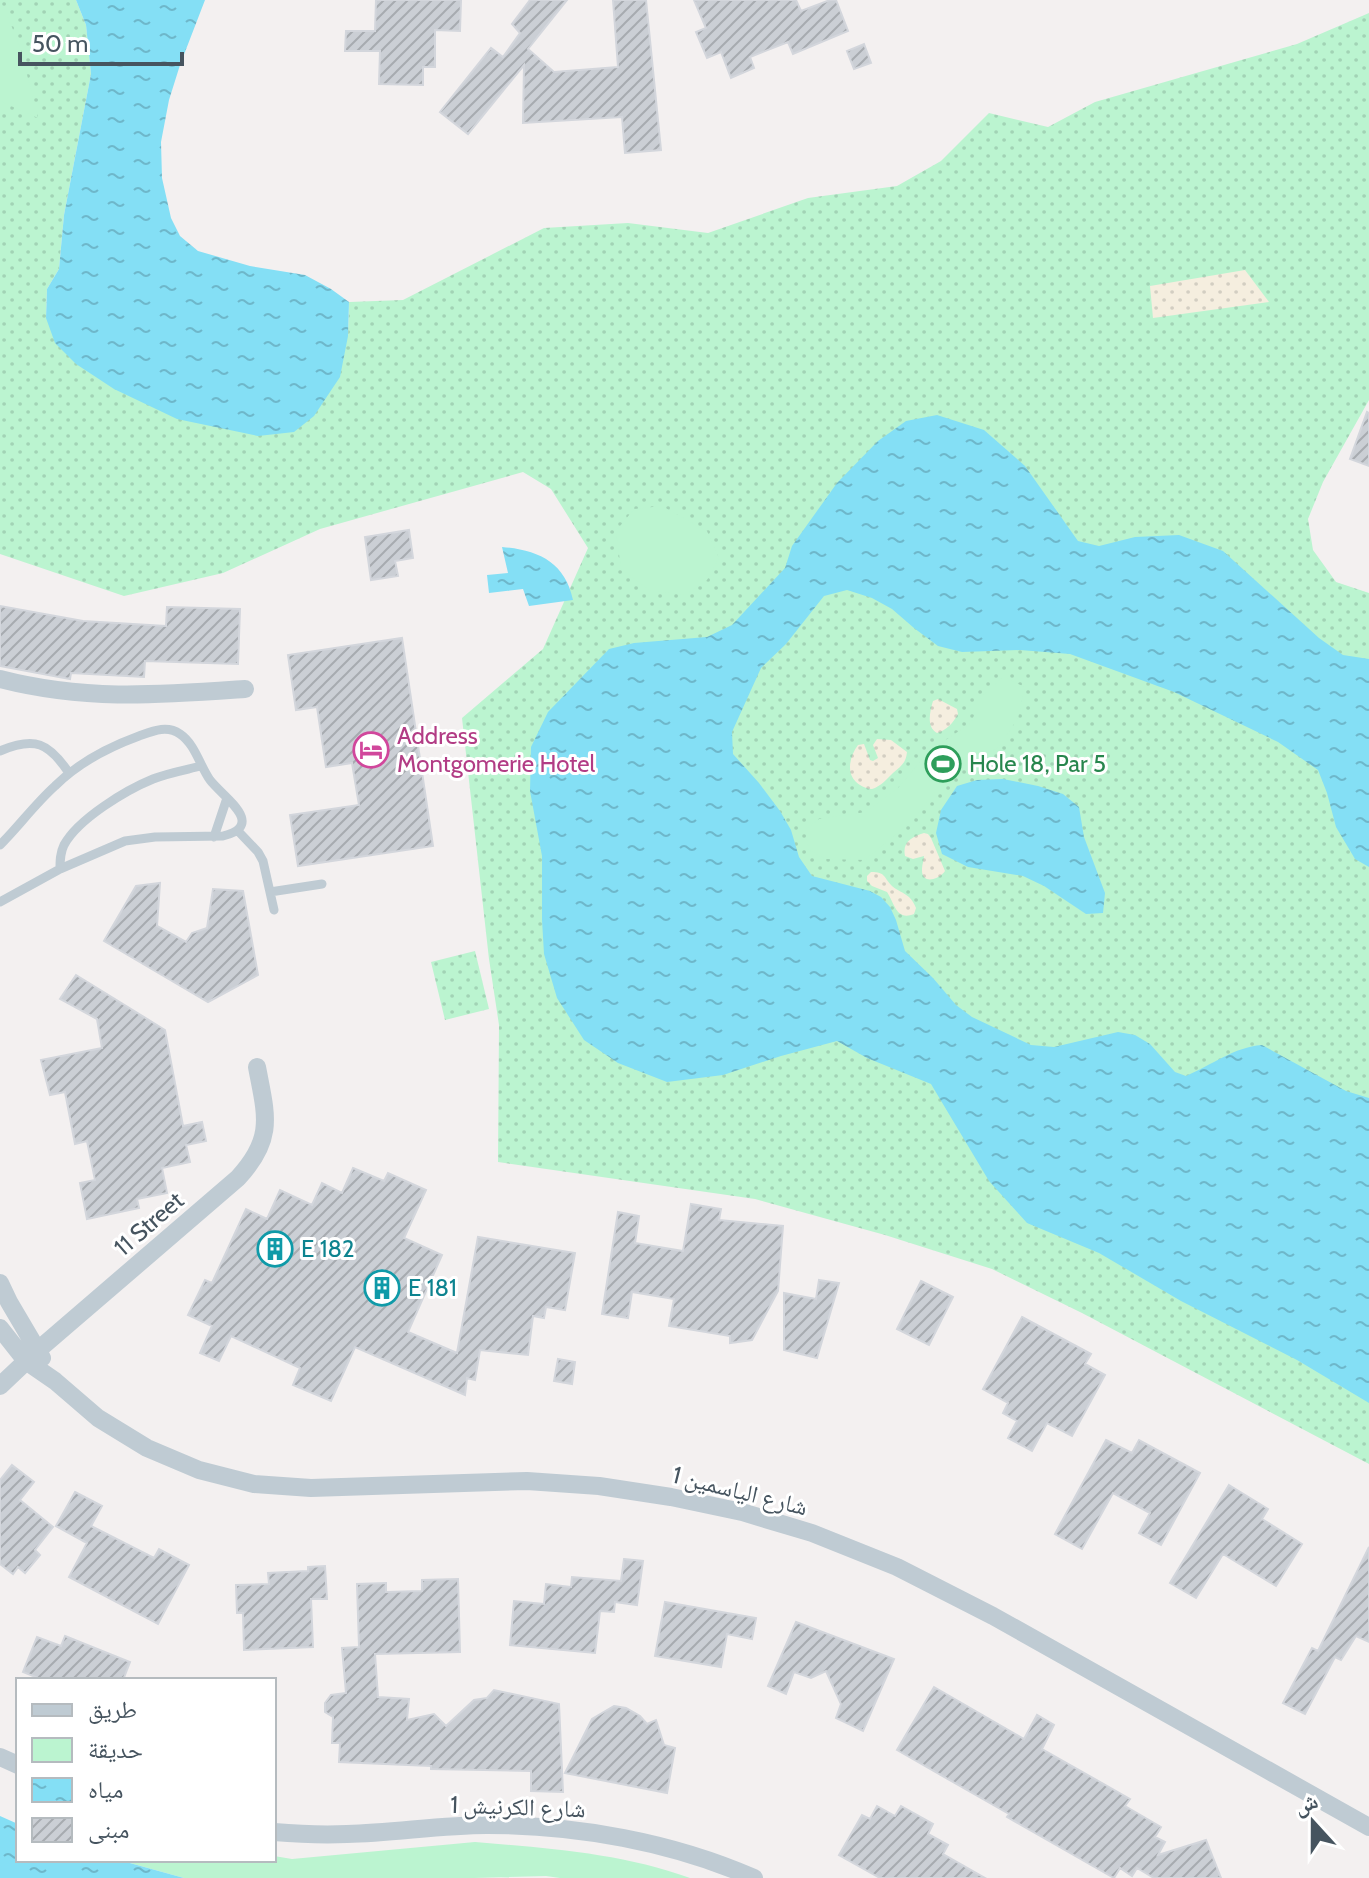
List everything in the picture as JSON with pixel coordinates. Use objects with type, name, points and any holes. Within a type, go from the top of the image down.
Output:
[{"type":"street","points":[[0,679],[50,690],[98,695],[147,696],[245,689]]},
{"type":"street","name":"11 Street","points":[[0,1386],[253,1163],[262,1144],[266,1123],[257,1067]]},
{"type":"street","points":[[0,1283],[32,1356]]},
{"type":"street","points":[[0,1328],[32,1356]]},
{"type":"street","name":"شارع الياسمين 1","points":[[32,1356],[55,1381],[98,1418],[147,1448],[199,1470],[254,1484],[311,1488],[527,1481],[599,1486],[742,1512],[812,1533],[897,1567],[993,1616],[1369,1827]]},
{"type":"street","name":"شارع الكرنيش 1","points":[[276,1832],[348,1834],[486,1825],[553,1828],[620,1838],[680,1852],[754,1878]]},
{"type":"lane","points":[[0,845],[69,773],[108,749],[161,729],[183,735],[217,789],[241,812],[242,822],[238,831],[214,837],[125,841],[60,869],[0,902]]},
{"type":"lane","points":[[0,751],[22,743],[35,743],[57,755],[69,773]]},
{"type":"lane","points":[[60,869],[63,846],[88,819],[108,804],[152,780],[201,766]]},
{"type":"lane","points":[[214,837],[227,798]]},
{"type":"lane","points":[[238,831],[263,861],[274,910]]},
{"type":"lane","points":[[270,892],[322,884]]},
{"type":"green space","points":[[0,0],[76,0],[86,25],[91,74],[64,215],[59,269],[47,289],[46,318],[348,336],[349,302],[403,300],[544,228],[628,223],[708,233],[808,198],[897,186],[941,161],[989,113],[1048,127],[1095,102],[1297,44],[1369,13],[1369,400],[1323,482],[1308,519],[1313,550],[1336,582],[1369,593],[1369,1464],[992,1269],[755,1199],[498,1162],[499,1025],[462,718],[543,649],[588,548],[551,489],[523,472],[320,529],[223,573],[124,596],[0,554]]},
{"type":"green space","points":[[0,15],[7,15],[20,47],[38,118],[0,101]]},
{"type":"green space","points":[[662,506],[707,531],[719,558],[707,580],[685,595],[649,590],[621,569],[616,531],[634,509]]},
{"type":"green space","name":"Hole 18, Par 5","points":[[1003,677],[1025,687],[1018,718],[999,747],[945,778],[912,821],[865,860],[825,859],[809,850],[805,830],[819,819],[866,812],[898,788],[929,751],[971,723],[982,696]]},
{"type":"green space","points":[[475,951],[489,1009],[445,1020],[431,962]]},
{"type":"green space","points":[[475,1842],[611,1857],[690,1878],[184,1878],[126,1862],[276,1862],[276,1856],[292,1859]]},
{"type":"sand","points":[[1245,270],[1269,302],[1153,318],[1150,286]]},
{"type":"sand","points":[[938,699],[957,709],[958,714],[949,726],[937,733],[931,727],[930,718],[933,701]]},
{"type":"sand","points":[[877,739],[891,740],[907,752],[901,766],[881,784],[870,789],[852,777],[851,761],[858,745],[864,744],[870,760],[878,758],[873,745]]},
{"type":"sand","points":[[924,833],[931,838],[945,871],[931,879],[922,874],[924,856],[913,859],[905,856],[909,841]]},
{"type":"sand","points":[[871,872],[882,874],[908,897],[916,908],[914,914],[908,916],[900,913],[887,892],[872,886],[867,881]]},
{"type":"water","points":[[76,0],[205,0],[169,100],[161,142],[162,178],[171,218],[180,236],[198,251],[250,266],[305,275],[349,302],[348,336],[340,377],[314,416],[294,432],[258,436],[177,419],[114,389],[76,364],[55,343],[46,318],[47,289],[59,269],[64,215],[91,74],[86,25]]},
{"type":"water","points":[[937,415],[984,430],[1025,466],[1078,541],[1099,546],[1135,537],[1179,535],[1223,551],[1319,638],[1343,655],[1369,659],[1369,867],[1355,859],[1336,827],[1318,770],[1278,742],[1174,692],[1070,654],[1020,650],[962,652],[938,646],[892,609],[847,590],[824,596],[786,644],[761,668],[732,732],[733,754],[780,811],[791,830],[799,857],[812,876],[870,891],[881,897],[896,920],[905,951],[956,1005],[972,1017],[1031,1045],[1054,1047],[1118,1032],[1135,1035],[1150,1044],[1175,1072],[1186,1076],[1233,1053],[1262,1045],[1346,1091],[1369,1098],[1369,1403],[1297,1360],[1181,1301],[1099,1253],[1027,1223],[989,1181],[931,1084],[867,1058],[837,1041],[723,1075],[667,1082],[618,1063],[584,1040],[557,998],[544,954],[542,856],[530,791],[531,747],[548,712],[609,649],[634,643],[707,637],[732,625],[785,568],[792,546],[837,483],[878,441],[906,421]]},
{"type":"water","points":[[502,547],[527,551],[548,560],[564,576],[573,600],[529,606],[523,589],[489,593],[487,575],[508,573]]},
{"type":"water","points":[[1003,779],[1063,794],[1079,807],[1084,837],[1105,893],[1103,913],[1086,914],[1023,876],[968,867],[942,854],[936,833],[941,810],[957,786],[977,780]]},
{"type":"water","points":[[0,1816],[16,1823],[16,1862],[126,1862],[184,1878],[0,1878]]},
{"type":"building","points":[[376,0],[461,0],[460,31],[435,30],[435,67],[423,67],[423,85],[379,84],[380,51],[345,51],[346,31],[375,31]]},
{"type":"building","points":[[530,0],[567,0],[528,49],[554,72],[618,67],[613,0],[646,0],[661,150],[625,153],[622,117],[523,123],[524,65],[468,134],[440,112],[491,48],[503,57],[520,33],[512,24]]},
{"type":"building","points":[[694,0],[796,0],[801,11],[836,0],[848,31],[793,54],[788,42],[750,57],[754,68],[731,78],[721,52],[707,58],[696,32],[706,28]]},
{"type":"building","points":[[864,44],[871,63],[854,69],[847,51]]},
{"type":"building","points":[[1369,413],[1369,466],[1350,459]]},
{"type":"building","points":[[409,530],[413,558],[395,561],[398,576],[371,580],[365,537]]},
{"type":"building","points":[[0,606],[83,621],[166,626],[167,607],[240,609],[238,664],[145,661],[144,677],[71,673],[70,679],[0,666]]},
{"type":"building","name":"Address Montgomerie Hotel","points":[[402,638],[433,846],[298,866],[290,815],[359,805],[352,763],[326,767],[317,707],[296,710],[288,655]]},
{"type":"building","points":[[160,883],[157,926],[186,942],[192,933],[207,928],[213,889],[243,891],[258,975],[208,1002],[104,941],[136,886]]},
{"type":"building","points":[[76,975],[165,1030],[183,1126],[202,1122],[206,1141],[186,1145],[190,1162],[162,1168],[167,1193],[137,1199],[139,1208],[87,1219],[80,1183],[95,1180],[87,1141],[75,1144],[65,1092],[50,1095],[41,1060],[102,1048],[97,1019],[60,999]]},
{"type":"building","points":[[353,1168],[384,1181],[388,1173],[426,1190],[404,1238],[442,1255],[408,1332],[457,1353],[478,1237],[575,1253],[565,1310],[546,1307],[544,1318],[533,1316],[528,1355],[480,1350],[475,1380],[467,1378],[465,1395],[355,1347],[331,1401],[293,1385],[300,1368],[231,1336],[219,1361],[200,1353],[212,1326],[188,1315],[205,1280],[212,1283],[246,1209],[267,1219],[280,1190],[312,1205],[322,1183],[342,1193]]},
{"type":"building","points":[[691,1204],[721,1209],[719,1220],[783,1226],[778,1291],[752,1340],[730,1343],[730,1336],[669,1326],[674,1299],[632,1292],[628,1318],[602,1314],[618,1212],[639,1216],[635,1243],[683,1251]]},
{"type":"building","points":[[819,1280],[839,1283],[817,1358],[784,1350],[784,1293],[816,1299]]},
{"type":"building","points":[[921,1281],[953,1297],[929,1345],[897,1329]]},
{"type":"building","points":[[1022,1317],[1091,1354],[1085,1364],[1105,1375],[1072,1436],[1047,1423],[1032,1451],[1008,1438],[1017,1421],[1003,1413],[1008,1403],[983,1389]]},
{"type":"building","points":[[558,1359],[575,1362],[572,1384],[554,1381]]},
{"type":"building","points":[[1106,1440],[1132,1453],[1139,1440],[1200,1473],[1161,1545],[1139,1533],[1150,1513],[1113,1493],[1082,1549],[1055,1534]]},
{"type":"building","points":[[12,1465],[34,1482],[20,1500],[53,1527],[35,1550],[40,1555],[25,1573],[18,1567],[13,1574],[0,1564],[0,1480]]},
{"type":"building","points":[[1229,1485],[1268,1509],[1262,1519],[1302,1544],[1276,1586],[1223,1554],[1196,1598],[1170,1583]]},
{"type":"building","points":[[75,1492],[102,1506],[91,1526],[154,1558],[159,1549],[189,1565],[158,1624],[69,1577],[87,1543],[56,1526]]},
{"type":"building","points":[[1369,1547],[1369,1642],[1356,1636],[1341,1660],[1335,1657],[1305,1714],[1283,1703],[1312,1648],[1318,1651]]},
{"type":"building","points":[[624,1559],[643,1561],[637,1605],[615,1602],[614,1612],[600,1611],[595,1653],[510,1645],[514,1601],[544,1604],[546,1584],[571,1587],[572,1577],[621,1581]]},
{"type":"building","points":[[325,1566],[327,1599],[311,1599],[313,1647],[244,1650],[243,1613],[237,1613],[236,1585],[269,1584],[268,1573],[308,1571],[308,1567]]},
{"type":"building","points":[[458,1579],[460,1652],[375,1654],[378,1697],[409,1699],[407,1720],[434,1714],[446,1726],[474,1700],[487,1698],[494,1690],[559,1704],[563,1792],[531,1791],[531,1771],[431,1769],[431,1766],[339,1762],[340,1743],[332,1743],[333,1717],[325,1712],[325,1703],[331,1695],[346,1693],[342,1648],[359,1647],[357,1584],[386,1583],[386,1592],[422,1591],[422,1580]]},
{"type":"building","points":[[665,1602],[756,1618],[752,1639],[727,1634],[721,1667],[655,1656]]},
{"type":"building","points":[[796,1622],[894,1659],[863,1731],[836,1718],[841,1704],[826,1671],[811,1678],[794,1672],[786,1694],[768,1686]]},
{"type":"building","points":[[65,1636],[130,1662],[124,1678],[38,1678],[23,1672],[37,1637],[61,1646]]},
{"type":"building","points":[[934,1687],[1024,1739],[1037,1715],[1054,1725],[1042,1749],[1130,1799],[1125,1806],[1161,1827],[1155,1837],[1165,1842],[1158,1855],[1206,1840],[1221,1878],[1154,1878],[1137,1868],[1132,1876],[1120,1868],[1114,1878],[897,1750]]},
{"type":"building","points":[[614,1706],[626,1708],[647,1724],[656,1720],[664,1745],[675,1748],[667,1793],[565,1773],[592,1719]]},
{"type":"building","points":[[877,1806],[895,1816],[901,1806],[933,1824],[928,1834],[948,1845],[943,1854],[985,1878],[880,1878],[839,1855],[862,1815],[870,1819]]},
{"type":"place","name":"Address Montgomerie Hotel","points":[[371,750]]},
{"type":"place","name":"Hole 18, Par 5","points":[[943,764]]},
{"type":"place","name":"E 182","points":[[275,1249]]},
{"type":"place","name":"E 181","points":[[382,1288]]}]
